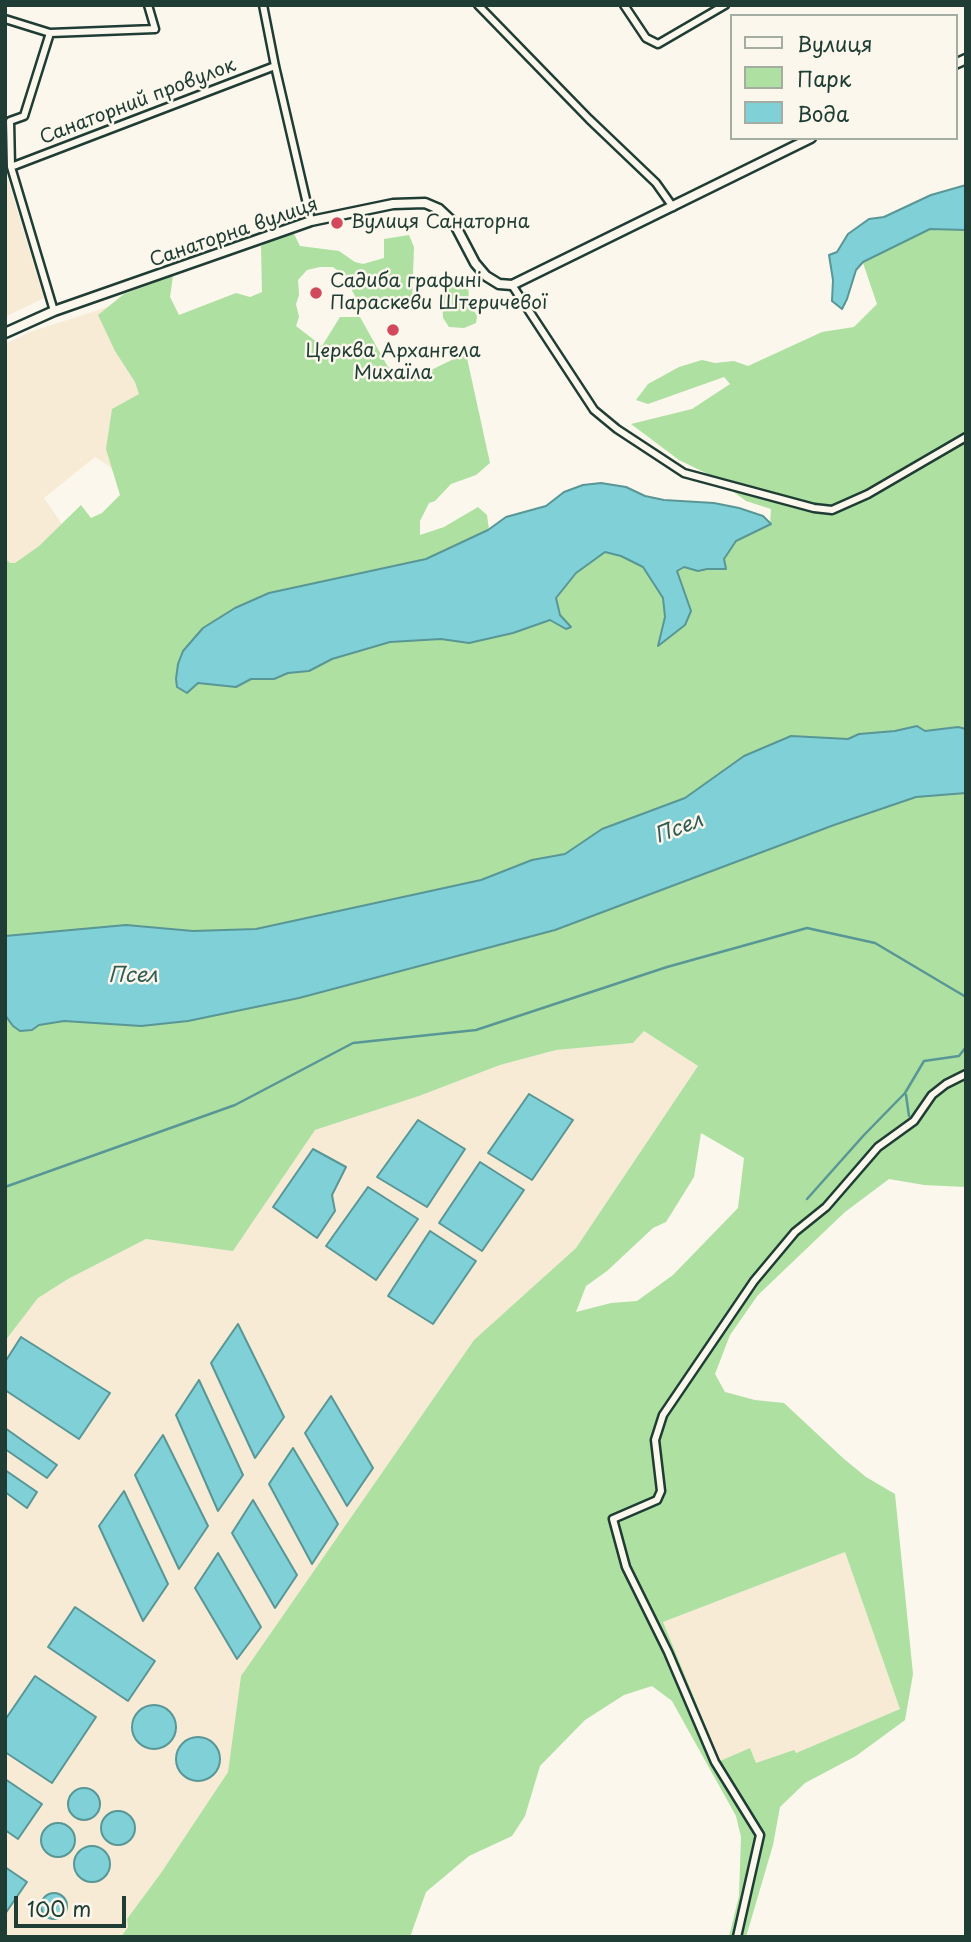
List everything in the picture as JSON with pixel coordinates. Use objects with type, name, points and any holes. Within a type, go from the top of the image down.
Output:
[{"type":"main road","points":[[512,285],[807,140]]},
{"type":"main road","name":"Санаторна вулиця","points":[[5,333],[54,311],[311,220],[393,204],[425,203],[439,209],[454,223],[475,262],[486,276],[499,284],[512,285]]},
{"type":"street","points":[[5,19],[50,33],[155,29],[148,5]]},
{"type":"street","points":[[263,5],[311,220]]},
{"type":"street","points":[[478,5],[589,119],[656,183],[673,207]]},
{"type":"street","points":[[624,5],[646,38],[658,44],[725,5]]},
{"type":"street","points":[[50,33],[24,116],[8,120],[11,167],[54,311]]},
{"type":"street","name":"Санаторний провулок","points":[[11,167],[275,66]]},
{"type":"street","points":[[512,285],[594,410],[617,429],[684,474],[814,508],[832,510],[867,494],[966,437]]},
{"type":"street","points":[[737,1937],[760,1835],[715,1762],[668,1652],[626,1567],[612,1519],[657,1500],[661,1491],[655,1440],[663,1415],[754,1281],[795,1232],[826,1207],[877,1147],[914,1121],[939,1089],[966,1074]]},
{"type":"shaded area","points":[[5,170],[44,298],[5,317]]},
{"type":"shaded area","points":[[157,291],[132,494],[109,466],[95,457],[44,498],[62,524],[39,546],[15,563],[10,563],[5,558],[5,344],[30,332]]},
{"type":"shaded area","points":[[644,1031],[698,1066],[576,1248],[474,1340],[241,1676],[228,1772],[127,1919],[128,1927],[121,1937],[5,1937],[5,1341],[38,1298],[68,1279],[146,1239],[233,1250],[315,1130],[419,1096],[500,1065],[556,1050],[633,1043]]},
{"type":"shaded area","points":[[845,1552],[900,1709],[796,1753],[794,1751],[756,1764],[750,1748],[720,1761],[663,1622]]},
{"type":"green space","points":[[930,229],[966,230],[966,729],[958,727],[924,732],[917,726],[859,734],[848,739],[791,736],[744,756],[685,798],[602,829],[565,854],[532,860],[481,880],[306,920],[256,929],[193,931],[126,925],[5,936],[5,558],[10,563],[15,563],[39,546],[81,505],[91,518],[102,513],[120,495],[106,449],[112,409],[139,394],[98,315],[124,294],[173,276],[170,297],[179,315],[236,293],[250,297],[262,292],[261,246],[281,236],[294,234],[300,246],[339,251],[363,264],[384,258],[384,239],[409,235],[414,247],[412,301],[406,305],[392,306],[387,311],[374,310],[357,300],[344,275],[333,267],[320,267],[307,270],[298,280],[299,295],[296,304],[299,317],[296,326],[322,346],[340,317],[360,317],[388,367],[406,375],[431,370],[462,355],[467,358],[490,463],[476,475],[451,484],[435,501],[429,503],[420,521],[420,535],[444,527],[478,507],[487,515],[489,530],[426,559],[269,593],[235,608],[203,628],[183,651],[198,683],[236,687],[251,679],[274,679],[288,673],[309,670],[332,659],[390,642],[441,639],[469,643],[513,633],[550,620],[566,629],[571,626],[560,615],[556,598],[576,573],[605,552],[621,556],[643,567],[663,598],[665,617],[659,645],[677,571],[684,567],[698,571],[726,569],[723,559],[736,541],[770,524],[771,509],[746,501],[712,476],[679,460],[631,424],[692,409],[730,384],[724,377],[648,404],[636,400],[648,384],[679,367],[702,360],[715,363],[734,361],[748,366],[822,332],[854,327],[877,304],[863,263]]},
{"type":"green space","points":[[451,281],[468,283],[469,301],[477,316],[476,323],[464,328],[449,327],[443,318],[442,295]]},
{"type":"green space","points":[[966,793],[966,1187],[924,1185],[889,1179],[845,1212],[758,1295],[730,1335],[715,1374],[725,1392],[755,1400],[784,1403],[844,1459],[866,1477],[895,1494],[913,1674],[905,1720],[856,1756],[805,1783],[780,1807],[773,1845],[746,1937],[729,1937],[739,1896],[741,1837],[736,1816],[672,1701],[652,1686],[624,1695],[585,1720],[540,1766],[525,1816],[512,1836],[469,1856],[426,1892],[410,1937],[121,1937],[128,1927],[127,1919],[228,1772],[241,1676],[474,1340],[576,1248],[698,1066],[644,1031],[633,1043],[556,1050],[500,1065],[419,1096],[315,1130],[233,1251],[146,1239],[68,1279],[38,1298],[5,1341],[5,1015],[13,1026],[32,1030],[39,1025],[64,1021],[141,1026],[188,1021],[299,998],[555,930],[916,797]],"holes":[[[701,1133],[744,1158],[738,1208],[673,1275],[637,1301],[611,1303],[576,1312],[586,1286],[607,1271],[653,1228],[666,1222],[694,1177]],[[845,1552],[900,1709],[796,1753],[794,1750],[756,1763],[750,1748],[720,1761],[663,1622]]]},
{"type":"water","points":[[966,185],[966,230],[930,229],[863,262],[856,270],[842,309],[832,301],[833,280],[829,255],[837,252],[848,234],[869,219],[884,217],[931,195]]},
{"type":"water","points":[[601,483],[626,487],[645,496],[664,500],[714,503],[739,508],[763,516],[771,524],[736,541],[724,559],[726,569],[698,571],[684,567],[677,571],[691,611],[685,625],[658,646],[665,617],[663,598],[643,567],[621,556],[605,552],[576,573],[556,598],[560,615],[571,627],[566,629],[550,620],[513,633],[469,643],[441,639],[390,642],[332,659],[309,671],[288,673],[274,679],[251,679],[236,687],[198,683],[187,693],[177,687],[178,664],[183,651],[203,628],[235,608],[269,593],[426,559],[488,530],[506,517],[546,506],[564,492],[583,485]]},
{"type":"water","name":"Псел","points":[[917,726],[925,731],[958,727],[966,729],[966,793],[916,797],[555,930],[299,998],[188,1021],[141,1026],[64,1021],[20,1031],[5,1015],[5,936],[126,925],[193,931],[256,929],[481,880],[532,860],[565,854],[602,829],[685,798],[744,756],[791,736],[848,739],[859,734]]},
{"type":"water","points":[[529,1094],[573,1120],[532,1180],[488,1153]]},
{"type":"water","points":[[418,1120],[465,1149],[427,1207],[377,1177]]},
{"type":"water","points":[[313,1149],[346,1167],[332,1195],[335,1211],[317,1238],[273,1207]]},
{"type":"water","points":[[480,1162],[524,1190],[482,1251],[439,1223]]},
{"type":"water","points":[[368,1187],[418,1219],[376,1280],[326,1246]]},
{"type":"water","points":[[430,1231],[476,1261],[433,1324],[388,1296]]},
{"type":"water","points":[[238,1324],[284,1417],[255,1458],[211,1363]]},
{"type":"water","points":[[21,1337],[110,1393],[79,1439],[5,1390],[5,1362]]},
{"type":"water","points":[[199,1380],[243,1475],[218,1511],[176,1415]]},
{"type":"water","points":[[331,1396],[373,1468],[347,1506],[305,1433]]},
{"type":"water","points":[[5,1428],[57,1465],[47,1478],[5,1449]]},
{"type":"water","points":[[163,1435],[208,1526],[179,1569],[135,1475]]},
{"type":"water","points":[[293,1448],[338,1524],[312,1564],[269,1484]]},
{"type":"water","points":[[5,1470],[37,1492],[27,1508],[5,1492]]},
{"type":"water","points":[[124,1491],[168,1584],[143,1621],[99,1526]]},
{"type":"water","points":[[253,1500],[297,1575],[275,1608],[232,1533]]},
{"type":"water","points":[[218,1553],[261,1627],[237,1659],[195,1588]]},
{"type":"water","points":[[75,1607],[155,1661],[128,1701],[48,1647]]},
{"type":"water","points":[[35,1676],[96,1717],[52,1783],[5,1752],[5,1720]]},
{"type":"water","points":[[154,1705],[170,1711],[176,1727],[170,1743],[154,1749],[138,1743],[132,1727],[138,1711]]},
{"type":"water","points":[[198,1737],[214,1743],[220,1759],[214,1775],[198,1781],[182,1775],[176,1759],[182,1743]]},
{"type":"water","points":[[5,1779],[42,1804],[18,1839],[5,1830]]},
{"type":"water","points":[[84,1788],[95,1793],[100,1804],[95,1815],[84,1820],[73,1815],[68,1804],[73,1793]]},
{"type":"water","points":[[118,1811],[130,1816],[135,1828],[130,1840],[118,1845],[106,1840],[101,1828],[106,1816]]},
{"type":"water","points":[[58,1823],[70,1828],[75,1840],[70,1852],[58,1857],[46,1852],[41,1840],[46,1828]]},
{"type":"water","points":[[92,1846],[104,1852],[110,1864],[104,1876],[92,1882],[80,1876],[74,1864],[80,1852]]},
{"type":"water","points":[[5,1867],[27,1882],[5,1914]]},
{"type":"water","points":[[54,1893],[63,1897],[67,1906],[63,1915],[54,1919],[45,1915],[41,1906],[45,1897]]},
{"type":"waterway","points":[[5,1187],[235,1105],[353,1043],[476,1030],[667,967],[807,928],[875,943],[966,997]]},
{"type":"waterway","points":[[807,1199],[905,1093],[924,1061],[959,1056],[966,1047]]},
{"type":"waterway","points":[[906,1095],[909,1116]]},
{"type":"place","name":"Вулиця Санаторна","points":[[337,223]]},
{"type":"place","name":"Садиба графині Параскеви Штеричевої","points":[[316,293]]},
{"type":"place","name":"Церква Архангела Михаїла","points":[[393,330]]}]
